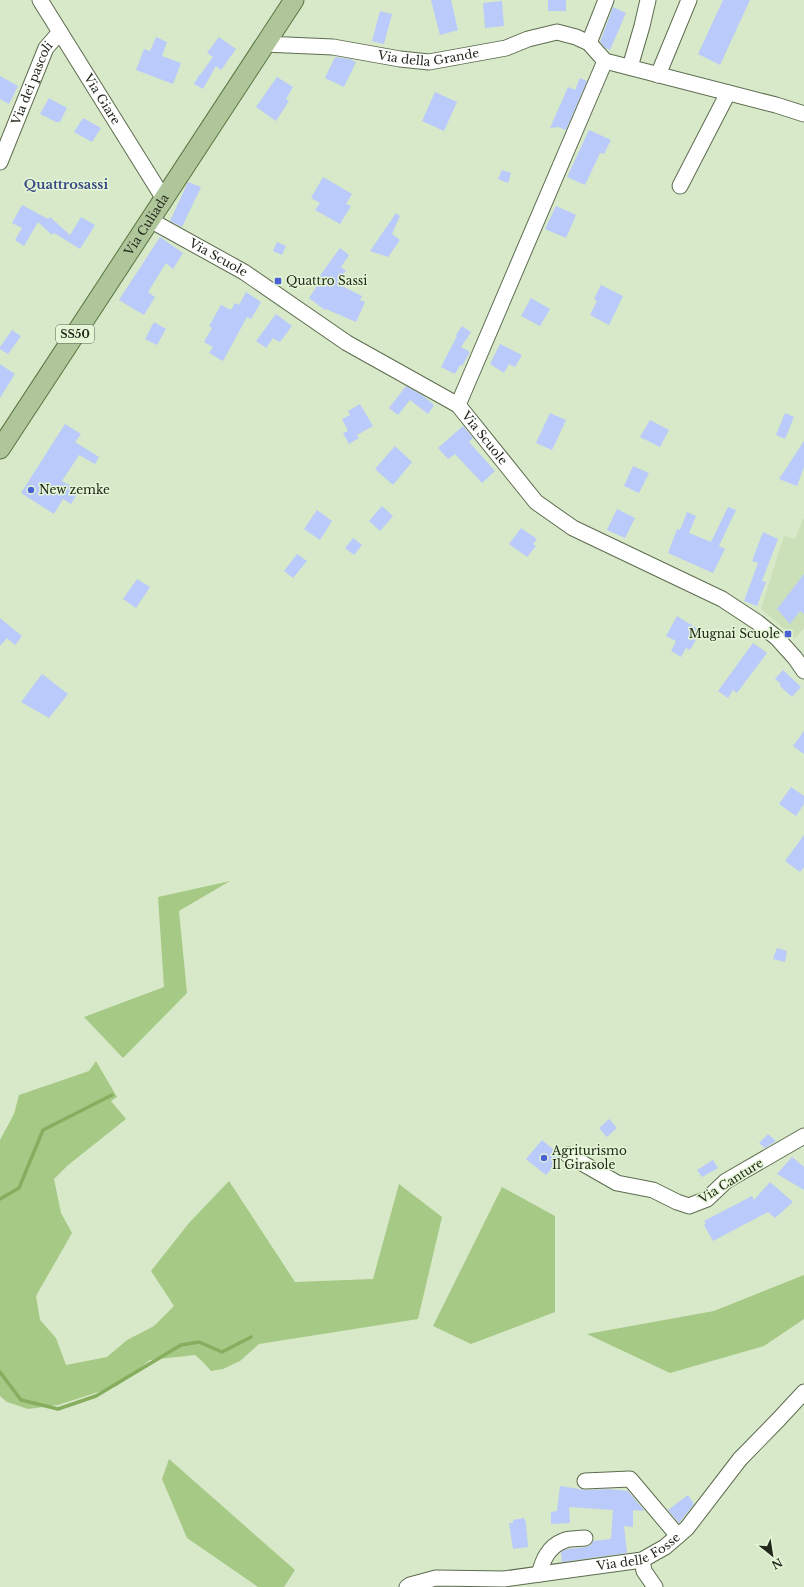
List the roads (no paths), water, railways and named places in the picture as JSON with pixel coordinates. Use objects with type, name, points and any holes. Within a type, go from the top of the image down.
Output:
[{"type":"main road","name":"Via Culiada","points":[[0,449],[294,0]]},
{"type":"street","name":"Via Giare","points":[[40,0],[164,199]]},
{"type":"street","points":[[589,43],[606,0]]},
{"type":"street","points":[[630,67],[648,0]]},
{"type":"street","points":[[658,75],[688,0]]},
{"type":"street","name":"Via dei pascoli","points":[[0,162],[46,48],[60,32]]},
{"type":"street","name":"Via della Grande","points":[[264,44],[333,47],[400,59],[429,62],[506,48],[528,39],[557,32],[576,37],[589,43],[605,61]]},
{"type":"street","points":[[458,405],[605,61],[804,114]]},
{"type":"street","points":[[680,186],[728,93]]},
{"type":"street","name":"Via Scuole","points":[[150,220],[244,272],[347,343],[458,405],[536,502],[573,528],[722,600],[757,622],[777,638],[804,670]]},
{"type":"street","name":"Via Canture","points":[[568,1155],[617,1183],[653,1190],[677,1202],[689,1206],[707,1198],[726,1181],[804,1136]]},
{"type":"street","name":"Via delle Fosse","points":[[407,1587],[436,1578],[504,1579],[642,1560],[665,1547],[687,1528],[740,1458],[804,1392]]},
{"type":"street","points":[[585,1481],[630,1479],[678,1536]]},
{"type":"street","points":[[539,1574],[545,1556],[554,1547],[563,1541],[585,1538]]},
{"type":"street","points":[[642,1560],[644,1571],[655,1587]]},
{"type":"waterway","points":[[0,1199],[19,1188],[43,1130],[112,1095]]},
{"type":"waterway","points":[[0,1372],[21,1400],[58,1409],[96,1396],[181,1345],[199,1342],[222,1352],[251,1337]]},
{"type":"place","name":"Quattro Sassi","points":[[278,281]]},
{"type":"place","name":"New zemke","points":[[31,490]]},
{"type":"place","name":"Mugnai Scuole","points":[[788,634]]},
{"type":"place","name":"Agriturismo Il Girasole","points":[[544,1158]]},
{"type":"district","name":"Quattrosassi","points":[[66,184]]}]
